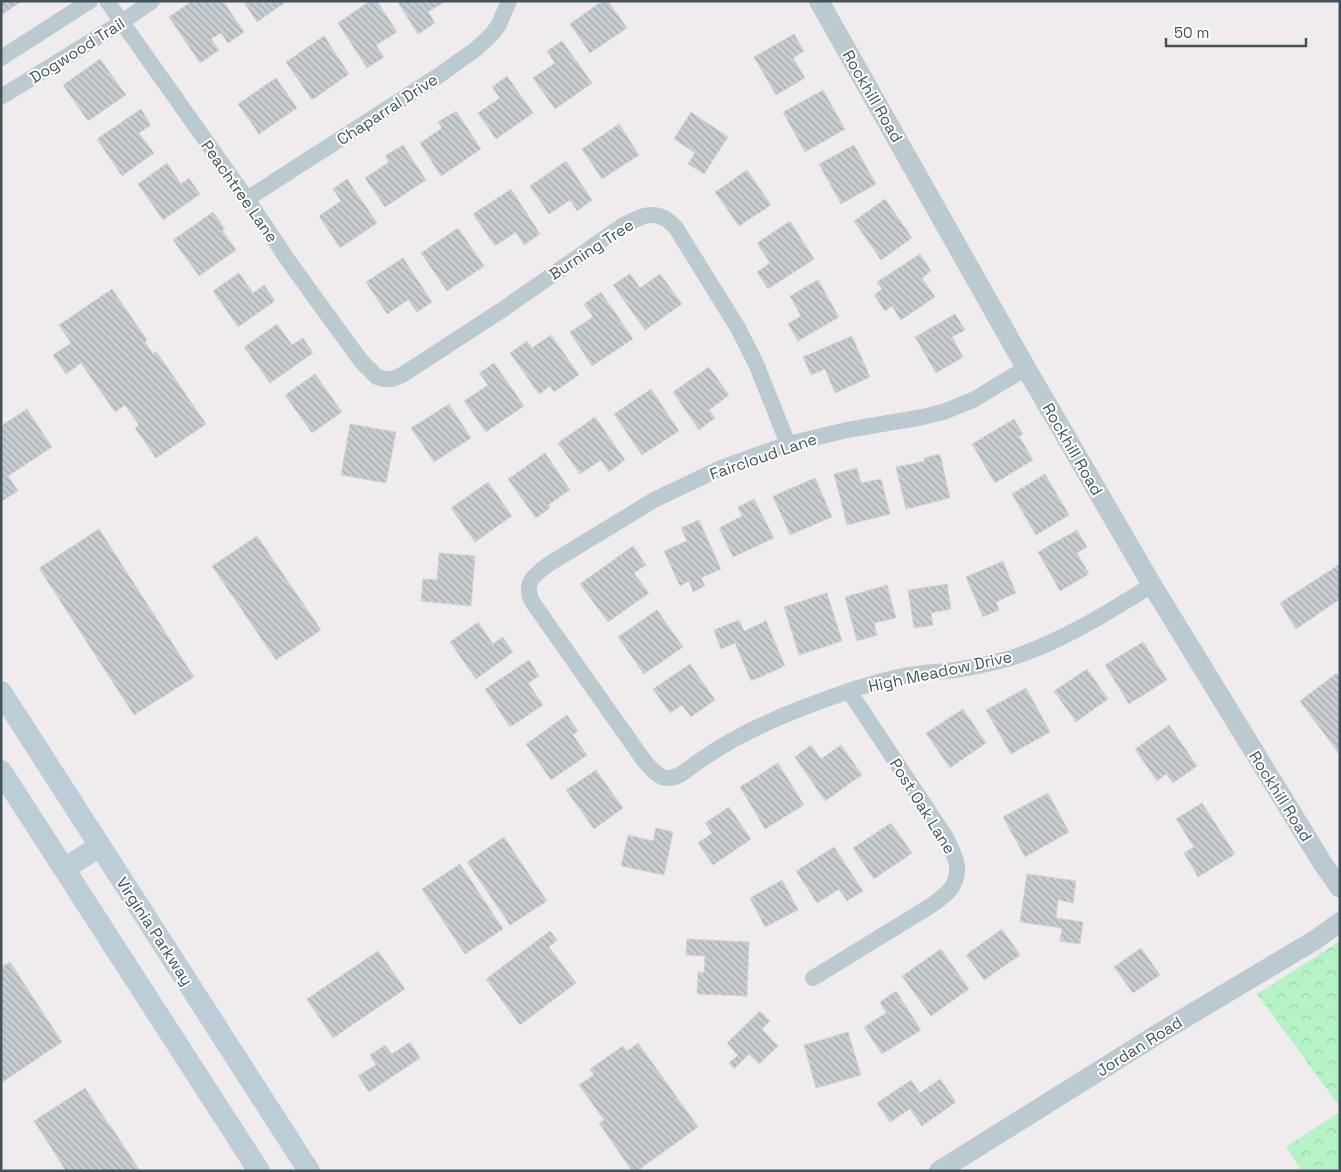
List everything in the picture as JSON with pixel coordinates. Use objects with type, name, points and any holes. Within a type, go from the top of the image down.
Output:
[{"type":"main road","name":"Virginia Parkway","points":[[1,692],[309,1171]]},
{"type":"main road","points":[[1,771],[259,1171]]},
{"type":"main road","points":[[65,868],[100,846]]},
{"type":"street","name":"Dogwood Trail","points":[[1,58],[90,1]]},
{"type":"street","name":"Peachtree Lane","points":[[107,1],[292,266],[361,361],[377,377]]},
{"type":"street","name":"Dogwood Trail","points":[[1,97],[122,22],[152,1]]},
{"type":"street","name":"Chaparral Drive","points":[[247,199],[476,49],[493,33],[509,1]]},
{"type":"street","name":"Rockhill Road","points":[[819,1],[1026,368],[1152,585],[1323,864],[1340,888]]},
{"type":"street","name":"Burning Tree","points":[[377,377],[392,379],[402,375],[502,310],[622,226],[636,219],[661,215],[670,220],[676,228],[738,328],[757,366],[788,444]]},
{"type":"street","name":"Faircloud Lane","points":[[528,593],[529,585],[535,574],[550,564],[654,500],[721,468],[788,444],[946,411],[972,400],[1026,368]]},
{"type":"street","name":"High Meadow Drive","points":[[528,593],[533,603],[645,762],[659,776],[668,778],[677,776],[749,731],[772,720],[849,691],[906,675],[958,670],[1011,658],[1073,631],[1152,585]]},
{"type":"street","name":"Post Oak Lane","points":[[813,978],[932,905],[948,892],[956,874],[956,856],[945,836],[849,691]]},
{"type":"street","name":"Jordan Road","points":[[939,1171],[1166,1029],[1315,940],[1340,922]]},
{"type":"green space","points":[[1340,941],[1340,1107],[1257,994]]},
{"type":"green space","points":[[1340,1112],[1340,1171],[1302,1171],[1286,1147]]},
{"type":"building","points":[[1,1],[22,1],[1,15]]},
{"type":"building","points":[[192,1],[223,1],[244,32],[228,43],[221,33],[211,39],[219,50],[200,63],[169,17]]},
{"type":"building","points":[[243,1],[287,1],[257,22]]},
{"type":"building","points":[[370,1],[377,1],[397,32],[376,45],[384,57],[367,68],[338,23]]},
{"type":"building","points":[[397,1],[446,1],[428,12],[435,23],[418,34]]},
{"type":"building","points":[[602,1],[608,1],[627,28],[590,53],[570,24]]},
{"type":"building","points":[[794,34],[804,51],[793,58],[805,78],[776,95],[754,57]]},
{"type":"building","points":[[324,36],[349,74],[312,100],[286,62]]},
{"type":"building","points":[[562,41],[592,83],[555,109],[533,78],[555,63],[547,51]]},
{"type":"building","points":[[100,59],[126,95],[88,121],[63,85]]},
{"type":"building","points":[[507,76],[533,113],[496,139],[478,113],[500,98],[492,87]]},
{"type":"building","points":[[276,78],[297,108],[259,134],[238,104]]},
{"type":"building","points":[[823,90],[845,129],[805,152],[783,112]]},
{"type":"building","points":[[141,109],[151,125],[139,133],[154,153],[122,176],[97,139]]},
{"type":"building","points":[[456,111],[481,149],[441,176],[420,143],[442,128],[438,122]]},
{"type":"building","points":[[691,112],[728,137],[704,174],[688,164],[695,153],[674,139]]},
{"type":"building","points":[[619,124],[639,155],[602,179],[582,149]]},
{"type":"building","points":[[403,145],[426,180],[385,207],[365,178],[389,162],[385,156]]},
{"type":"building","points":[[854,145],[876,184],[841,204],[819,164]]},
{"type":"building","points":[[566,161],[592,200],[577,211],[570,200],[549,214],[530,186]]},
{"type":"building","points":[[167,163],[181,184],[189,178],[200,194],[163,220],[138,184]]},
{"type":"building","points":[[747,170],[771,205],[739,226],[715,192]]},
{"type":"building","points":[[347,179],[377,223],[340,248],[319,216],[341,201],[333,189]]},
{"type":"building","points":[[511,189],[540,234],[524,245],[516,232],[495,246],[473,214]]},
{"type":"building","points":[[885,199],[912,238],[881,260],[854,221]]},
{"type":"building","points":[[213,212],[225,229],[222,230],[236,250],[199,276],[173,240]]},
{"type":"building","points":[[790,221],[814,259],[768,289],[757,272],[770,263],[757,243]]},
{"type":"building","points":[[458,228],[484,266],[447,291],[421,253]]},
{"type":"building","points":[[920,254],[931,271],[922,278],[935,297],[901,320],[892,306],[885,311],[874,295],[882,289],[877,282]]},
{"type":"building","points":[[403,258],[432,302],[417,312],[408,300],[387,314],[366,282]]},
{"type":"building","points":[[239,273],[253,293],[264,285],[275,301],[238,327],[213,291]]},
{"type":"building","points":[[630,274],[640,288],[660,274],[682,304],[645,330],[613,285]]},
{"type":"building","points":[[818,280],[839,317],[798,341],[788,324],[801,316],[790,296]]},
{"type":"building","points":[[112,289],[147,340],[145,342],[153,354],[156,351],[206,424],[156,458],[135,428],[139,425],[125,405],[115,412],[81,363],[66,374],[53,355],[71,343],[59,325]]},
{"type":"building","points":[[601,292],[633,339],[592,366],[570,332],[593,317],[584,304]]},
{"type":"building","points":[[955,314],[965,330],[952,337],[963,357],[936,373],[915,337]]},
{"type":"building","points":[[277,324],[292,345],[303,338],[313,353],[270,383],[244,347]]},
{"type":"building","points":[[551,335],[579,375],[554,392],[550,386],[539,394],[510,353],[527,341],[532,348]]},
{"type":"building","points":[[852,336],[870,377],[835,393],[825,369],[811,375],[803,357]]},
{"type":"building","points":[[494,363],[524,406],[486,432],[464,401],[488,385],[479,373]]},
{"type":"building","points":[[709,367],[729,395],[709,410],[715,418],[699,430],[673,392]]},
{"type":"building","points":[[315,374],[342,412],[312,433],[285,395]]},
{"type":"building","points":[[651,389],[679,431],[642,455],[614,414]]},
{"type":"building","points":[[449,404],[471,438],[434,462],[411,428]]},
{"type":"building","points":[[27,409],[52,447],[8,476],[18,491],[2,501],[1,426]]},
{"type":"building","points":[[595,417],[625,460],[609,472],[601,460],[580,474],[558,443]]},
{"type":"building","points":[[1014,419],[1023,434],[1019,436],[1033,460],[995,483],[972,444]]},
{"type":"building","points":[[350,424],[396,432],[386,483],[341,475]]},
{"type":"building","points":[[545,453],[570,490],[548,505],[550,508],[536,518],[508,479]]},
{"type":"building","points":[[940,454],[950,498],[906,509],[896,467],[925,461],[924,458]]},
{"type":"building","points":[[857,468],[861,483],[881,479],[890,514],[847,525],[834,474]]},
{"type":"building","points":[[1045,474],[1069,515],[1036,535],[1012,494]]},
{"type":"building","points":[[815,478],[832,517],[790,535],[773,496]]},
{"type":"building","points":[[488,482],[512,516],[475,542],[451,508]]},
{"type":"building","points":[[754,499],[774,538],[733,557],[719,528],[742,516],[738,507]]},
{"type":"building","points":[[699,520],[721,569],[701,578],[705,586],[693,592],[689,581],[680,586],[664,551],[687,541],[681,528]]},
{"type":"building","points":[[99,529],[194,677],[134,715],[39,568]]},
{"type":"building","points":[[1077,530],[1087,547],[1077,553],[1089,574],[1060,591],[1038,552]]},
{"type":"building","points":[[257,536],[321,630],[276,660],[212,566]]},
{"type":"building","points":[[633,546],[646,565],[634,573],[649,593],[608,622],[580,584]]},
{"type":"building","points":[[439,553],[475,556],[471,606],[421,601],[423,579],[437,580]]},
{"type":"building","points":[[1003,561],[1016,593],[996,602],[999,610],[983,617],[966,577]]},
{"type":"building","points":[[1340,564],[1340,599],[1296,629],[1280,603]]},
{"type":"building","points":[[947,584],[951,609],[931,613],[933,625],[914,628],[908,590]]},
{"type":"building","points":[[887,585],[896,618],[874,623],[877,635],[857,641],[845,597]]},
{"type":"building","points":[[827,593],[842,641],[799,655],[784,607]]},
{"type":"building","points":[[657,610],[683,647],[644,674],[618,637]]},
{"type":"building","points":[[739,620],[744,631],[766,621],[785,666],[751,681],[735,643],[721,649],[714,630]]},
{"type":"building","points":[[478,622],[493,644],[503,637],[513,652],[476,679],[450,642]]},
{"type":"building","points":[[1143,642],[1167,680],[1129,704],[1105,665]]},
{"type":"building","points":[[529,660],[539,676],[528,683],[543,705],[510,727],[485,689]]},
{"type":"building","points":[[690,664],[715,700],[691,717],[682,705],[670,713],[653,689]]},
{"type":"building","points":[[1087,669],[1108,699],[1076,722],[1054,691]]},
{"type":"building","points":[[1337,673],[1340,676],[1340,755],[1300,701]]},
{"type":"building","points":[[1026,688],[1050,732],[1011,754],[986,710]]},
{"type":"building","points":[[963,709],[986,743],[950,768],[926,733]]},
{"type":"building","points":[[567,715],[578,731],[573,735],[587,755],[551,780],[526,744]]},
{"type":"building","points":[[1169,725],[1197,766],[1173,783],[1166,774],[1157,781],[1135,749]]},
{"type":"building","points":[[811,745],[821,759],[841,745],[862,775],[825,801],[795,757]]},
{"type":"building","points":[[778,763],[804,805],[765,829],[740,787]]},
{"type":"building","points":[[596,770],[623,808],[594,829],[566,790]]},
{"type":"building","points":[[1048,793],[1069,832],[1025,857],[1003,817]]},
{"type":"building","points":[[1202,803],[1235,854],[1198,877],[1184,853],[1194,847],[1176,819]]},
{"type":"building","points":[[729,807],[751,839],[713,865],[698,843],[712,833],[705,823]]},
{"type":"building","points":[[891,823],[912,853],[874,879],[853,848]]},
{"type":"building","points":[[656,828],[673,832],[664,875],[621,866],[628,835],[653,841]]},
{"type":"building","points":[[504,837],[547,901],[510,925],[467,862]]},
{"type":"building","points":[[834,847],[863,891],[847,901],[839,889],[817,903],[796,871]]},
{"type":"building","points":[[460,864],[503,929],[465,954],[422,889]]},
{"type":"building","points":[[1027,874],[1076,881],[1073,903],[1058,900],[1056,918],[1083,922],[1080,944],[1060,941],[1062,928],[1020,922]]},
{"type":"building","points":[[782,880],[798,910],[765,927],[750,898]]},
{"type":"building","points":[[1002,929],[1020,955],[984,980],[966,955]]},
{"type":"building","points":[[550,931],[557,940],[549,947],[576,983],[520,1025],[486,979]]},
{"type":"building","points":[[687,939],[749,942],[747,996],[697,994],[698,972],[704,973],[705,956],[686,955]]},
{"type":"building","points":[[1141,948],[1160,975],[1133,993],[1114,967]]},
{"type":"building","points":[[941,949],[969,989],[931,1016],[902,976]]},
{"type":"building","points":[[378,951],[405,989],[333,1038],[307,999]]},
{"type":"building","points":[[10,962],[62,1042],[1,1083],[1,967]]},
{"type":"building","points":[[896,991],[921,1030],[882,1054],[864,1027],[886,1013],[880,1002]]},
{"type":"building","points":[[760,1011],[770,1021],[762,1029],[778,1046],[759,1064],[749,1054],[734,1069],[729,1063],[738,1055],[727,1043]]},
{"type":"building","points":[[848,1032],[861,1075],[816,1088],[804,1045]]},
{"type":"building","points":[[410,1042],[420,1058],[369,1092],[358,1076],[376,1065],[370,1055],[385,1045],[392,1054]]},
{"type":"building","points":[[638,1043],[698,1127],[637,1171],[632,1171],[599,1123],[604,1120],[579,1085],[594,1075],[590,1069],[623,1046],[627,1051]]},
{"type":"building","points":[[940,1079],[956,1102],[922,1126],[910,1109],[890,1122],[877,1103],[911,1080],[920,1093]]},
{"type":"building","points":[[85,1088],[140,1171],[66,1171],[34,1121]]}]
